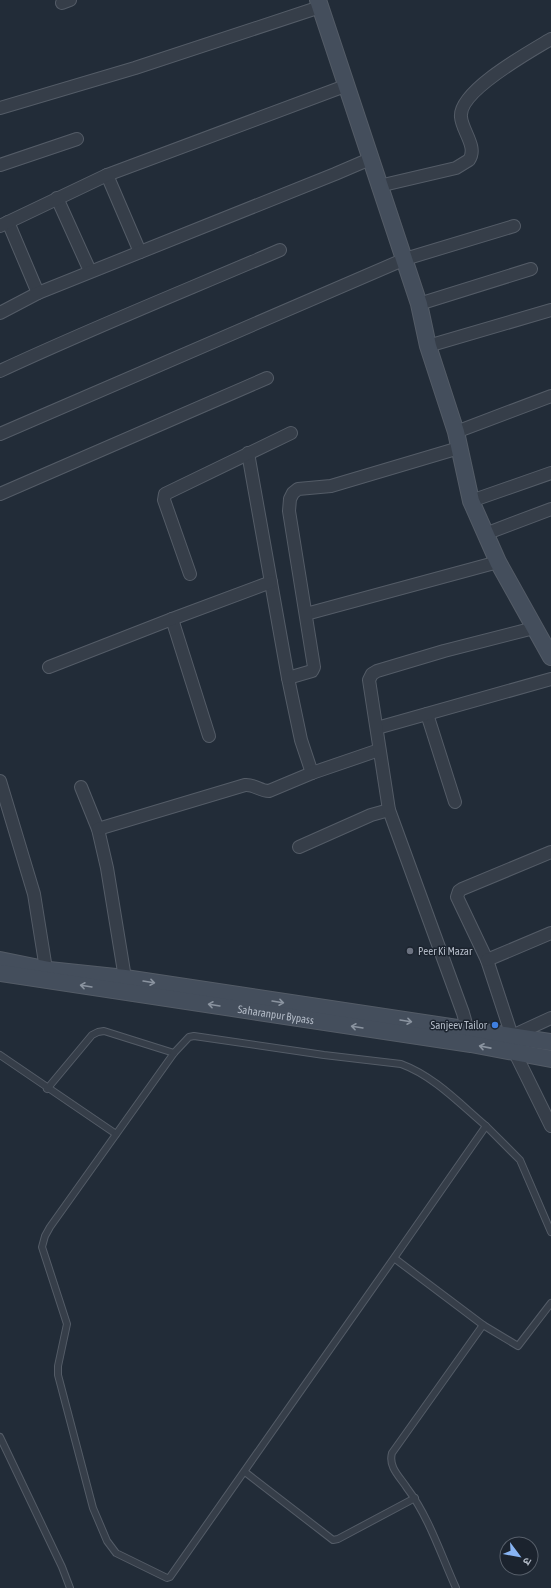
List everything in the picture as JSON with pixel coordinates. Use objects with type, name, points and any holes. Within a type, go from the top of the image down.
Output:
[{"type":"main road","points":[[319,3],[345,86],[405,259],[419,304],[428,346],[456,432],[471,501],[498,562],[551,657]]},
{"type":"main road","points":[[0,960],[46,969],[125,978],[468,1031],[551,1042]]},
{"type":"main road","name":"Saharanpur Bypass","points":[[0,973],[471,1044],[551,1059]]},
{"type":"street","points":[[0,108],[134,68],[319,3]]},
{"type":"street","points":[[379,186],[456,168],[469,160],[472,150],[460,116],[472,93],[495,75],[551,39]]},
{"type":"street","points":[[38,293],[4,224],[107,175],[345,86]]},
{"type":"street","points":[[0,166],[78,140]]},
{"type":"street","points":[[0,313],[38,293],[370,159]]},
{"type":"street","points":[[107,175],[140,252]]},
{"type":"street","points":[[57,198],[90,272]]},
{"type":"street","points":[[0,434],[405,259],[514,226]]},
{"type":"street","points":[[0,372],[75,336],[132,314],[280,250]]},
{"type":"street","points":[[419,304],[531,269]]},
{"type":"street","points":[[428,346],[551,310]]},
{"type":"street","points":[[0,494],[267,378]]},
{"type":"street","points":[[456,432],[551,396]]},
{"type":"street","points":[[190,574],[164,497],[171,491],[292,433]]},
{"type":"street","points":[[288,678],[314,669],[289,511],[290,499],[293,493],[298,489],[331,486],[459,448]]},
{"type":"street","points":[[248,453],[288,678],[302,740],[312,773]]},
{"type":"street","points":[[471,501],[551,473]]},
{"type":"street","points":[[485,534],[551,510]]},
{"type":"street","points":[[306,614],[498,562]]},
{"type":"street","points":[[49,668],[172,619],[271,582]]},
{"type":"street","points":[[172,619],[209,736]]},
{"type":"street","points":[[468,1031],[463,1012],[418,886],[389,810],[379,750],[377,728],[368,680],[372,674],[444,651],[534,628]]},
{"type":"street","points":[[377,728],[551,678]]},
{"type":"street","points":[[427,714],[455,802]]},
{"type":"street","points":[[98,829],[245,785],[253,785],[262,790],[269,791],[312,773],[379,750]]},
{"type":"street","points":[[0,781],[34,894],[46,969]]},
{"type":"street","points":[[81,787],[98,829],[107,868],[125,978]]},
{"type":"street","points":[[299,847],[372,814],[389,810]]},
{"type":"street","points":[[551,852],[462,889],[457,898],[486,960],[512,1036],[551,1018]]},
{"type":"street","points":[[486,960],[551,933]]},
{"type":"street","points":[[515,1053],[551,1126]]},
{"type":"lane","points":[[47,1089],[88,1040],[98,1032],[104,1031],[174,1053]]},
{"type":"lane","points":[[486,1126],[170,1577],[167,1578],[116,1552],[111,1547],[93,1508],[58,1375],[58,1366],[66,1331],[66,1317],[42,1247],[45,1236],[50,1227],[174,1053],[189,1037],[194,1036],[324,1055],[401,1064],[410,1068],[435,1083],[486,1126],[520,1160],[551,1232]]},
{"type":"lane","points":[[0,1055],[47,1089],[116,1134]]},
{"type":"lane","points":[[394,1258],[483,1325],[518,1346],[551,1303]]},
{"type":"lane","points":[[456,1588],[415,1498],[391,1465],[392,1453],[483,1325]]},
{"type":"lane","points":[[0,1437],[62,1567],[70,1588]]},
{"type":"lane","points":[[245,1472],[333,1540],[338,1539],[415,1498]]},
{"type":"place","name":"Peer Ki Mazar","points":[[410,951]]},
{"type":"place","name":"Sanjeev Tailor","points":[[495,1025]]}]
